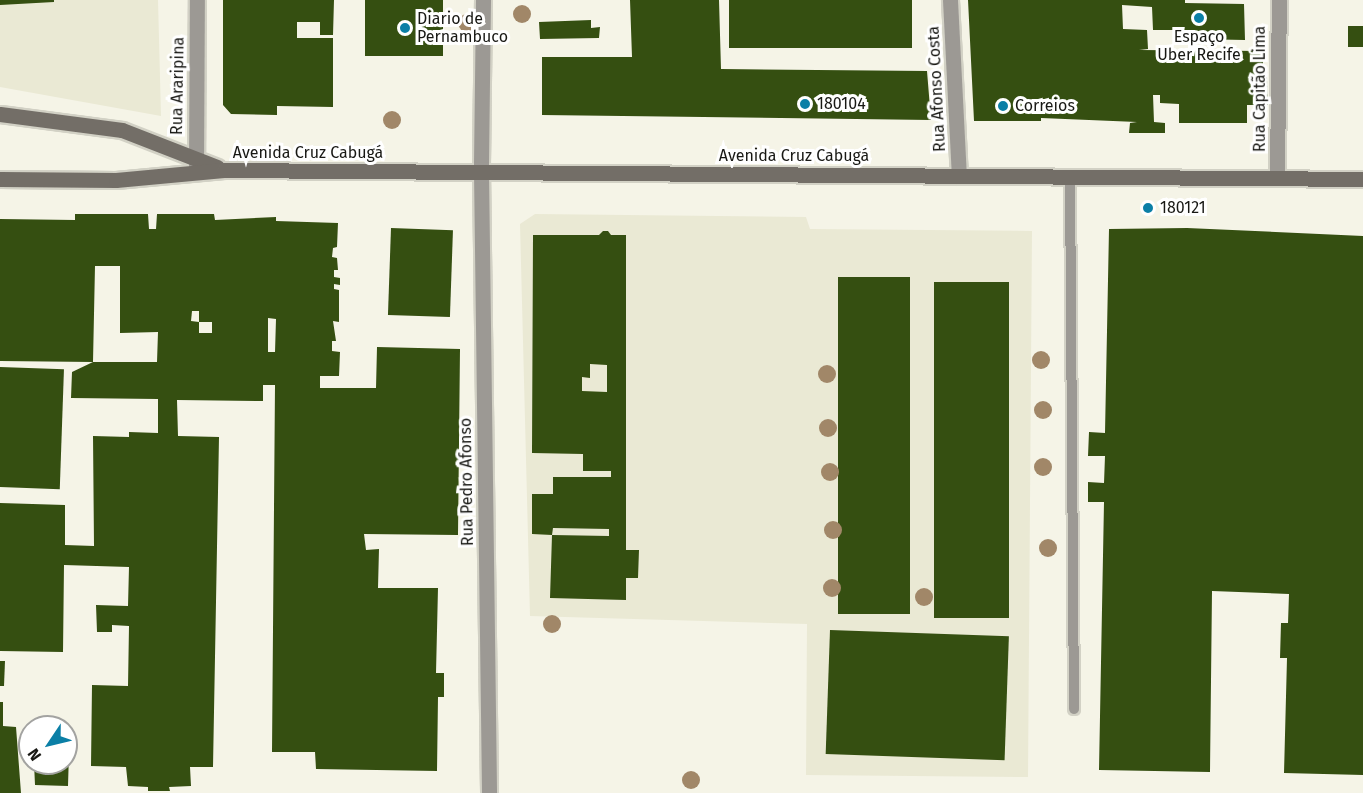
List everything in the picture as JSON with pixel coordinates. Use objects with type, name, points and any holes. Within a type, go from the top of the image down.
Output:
[{"type":"main road","name":"Avenida Cruz Cabugá","points":[[0,114],[122,130],[195,166]]},
{"type":"main road","name":"Avenida Cruz Cabugá","points":[[0,178],[116,180],[195,166],[224,170],[1363,179]]},
{"type":"street","name":"Rua Araripina","points":[[195,166],[197,0]]},
{"type":"street","name":"Rua Pedro Afonso","points":[[483,0],[482,171],[489,793]]},
{"type":"street","name":"Rua Afonso Costa","points":[[950,0],[959,176]]},
{"type":"street","name":"Rua Capitão Lima","points":[[1277,178],[1279,0]]},
{"type":"lane","points":[[1070,178],[1074,709]]},
{"type":"shaded area","points":[[0,0],[158,0],[161,116],[0,87]]},
{"type":"shaded area","points":[[535,214],[806,217],[810,229],[1032,231],[1028,777],[806,775],[807,624],[530,616],[520,224]]},
{"type":"building","points":[[0,0],[54,0],[54,2],[0,5]]},
{"type":"building","points":[[223,0],[334,0],[333,35],[320,35],[320,22],[297,22],[297,38],[333,38],[333,107],[277,106],[277,115],[231,114],[223,105]]},
{"type":"building","name":"Diario de Pernambuco","points":[[365,0],[443,0],[443,56],[365,56]]},
{"type":"building","points":[[630,0],[719,0],[721,69],[927,71],[931,120],[542,115],[542,57],[632,57]]},
{"type":"building","points":[[729,0],[912,0],[912,48],[729,48]]},
{"type":"building","points":[[968,0],[1185,0],[1185,3],[1244,4],[1245,40],[1194,39],[1194,30],[1153,30],[1152,7],[1122,5],[1123,29],[1147,30],[1148,49],[1139,50],[1263,51],[1263,76],[1267,77],[1268,105],[1247,105],[1247,123],[1179,123],[1179,104],[1160,103],[1160,95],[1153,95],[1154,122],[1165,123],[1165,133],[1129,133],[1130,123],[1137,122],[1041,118],[1041,121],[974,121]]},
{"type":"building","points":[[591,20],[591,28],[600,27],[599,38],[540,39],[539,22]]},
{"type":"building","points":[[1348,26],[1363,26],[1363,47],[1348,47]]},
{"type":"building","points":[[75,214],[148,214],[149,229],[156,229],[157,214],[214,214],[215,220],[276,217],[276,221],[338,223],[337,247],[333,248],[332,257],[337,258],[338,270],[334,270],[334,277],[340,278],[340,285],[334,284],[334,289],[339,290],[339,322],[333,321],[336,341],[332,341],[332,351],[340,352],[339,376],[320,376],[320,388],[376,388],[377,347],[460,349],[458,535],[364,534],[366,550],[379,549],[378,588],[438,588],[436,673],[444,673],[444,697],[438,697],[437,771],[316,769],[315,752],[272,752],[275,385],[263,385],[263,401],[177,400],[178,436],[219,437],[213,767],[190,767],[191,786],[169,787],[170,791],[148,791],[148,787],[128,786],[126,767],[91,766],[92,685],[128,686],[129,626],[112,625],[112,632],[97,632],[96,605],[128,606],[129,567],[64,565],[63,652],[0,651],[0,503],[65,505],[65,545],[94,546],[93,436],[129,437],[129,432],[158,433],[158,399],[71,398],[72,372],[93,362],[0,361],[0,219],[75,220]],"holes":[[[95,266],[120,266],[120,333],[158,332],[157,362],[93,362]],[[192,311],[199,311],[199,322],[191,321]],[[268,318],[276,319],[275,352],[268,352]],[[199,322],[212,322],[212,333],[199,333]]]},
{"type":"building","points":[[391,228],[453,230],[450,317],[388,315]]},
{"type":"building","points":[[1187,228],[1363,236],[1363,775],[1284,773],[1287,658],[1280,658],[1281,623],[1288,623],[1289,594],[1212,591],[1210,772],[1099,770],[1104,502],[1088,502],[1088,482],[1104,483],[1105,456],[1088,456],[1089,432],[1105,433],[1109,229]]},
{"type":"building","points":[[603,231],[608,231],[611,235],[626,235],[626,550],[639,550],[638,578],[626,578],[626,600],[550,598],[552,535],[532,534],[532,494],[553,494],[553,477],[611,477],[611,471],[583,471],[583,454],[532,453],[533,235],[599,235]],"holes":[[[590,364],[607,365],[607,392],[582,391],[582,377],[590,378]],[[553,528],[609,529],[609,536],[552,535]]]},
{"type":"building","points":[[838,277],[910,277],[910,614],[838,614]]},
{"type":"building","points":[[934,282],[1009,282],[1009,618],[934,618]]},
{"type":"building","points":[[0,367],[64,369],[60,489],[0,487]]},
{"type":"building","points":[[830,630],[1009,636],[1005,760],[826,754]]},
{"type":"building","points":[[0,661],[5,661],[4,686],[0,686]]},
{"type":"building","points":[[0,702],[3,702],[3,726],[16,727],[21,793],[0,793]]},
{"type":"building","points":[[35,775],[68,775],[68,786],[35,785]]},
{"type":"place","name":"Espaço Uber Recife","points":[[1199,18]]},
{"type":"place","name":"Diario de Pernambuco","points":[[405,28]]},
{"type":"place","name":"180104","points":[[805,104]]},
{"type":"place","name":"Correios","points":[[1003,106]]},
{"type":"place","name":"180121","points":[[1148,208]]}]
